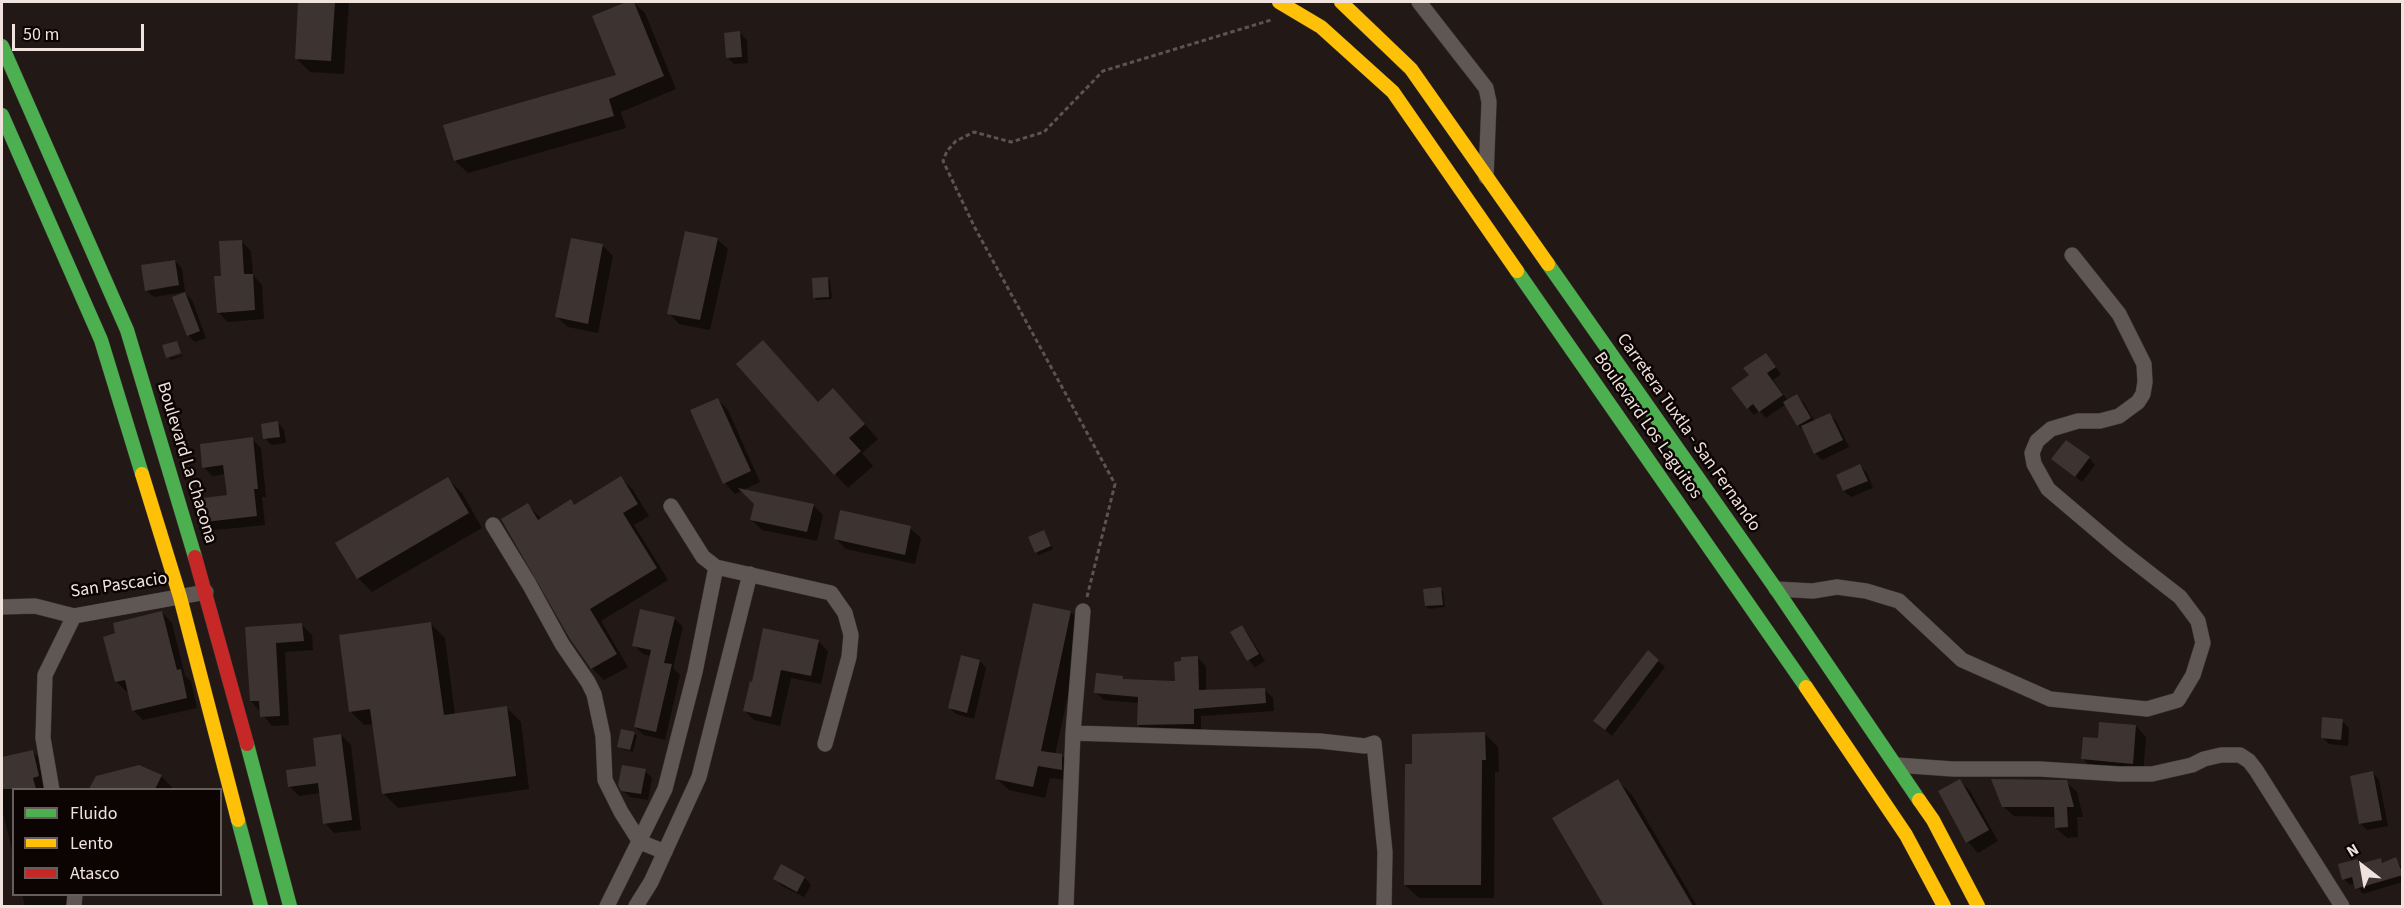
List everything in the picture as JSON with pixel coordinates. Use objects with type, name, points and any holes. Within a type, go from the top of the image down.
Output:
[{"type":"main road","name":"Boulevard Los Laguitos","points":[[1279,2],[1321,27],[1393,92],[1829,695],[1944,906]]},
{"type":"main road","name":"Carretera Tuxtla - San Fernando","points":[[1341,2],[1411,69],[1776,589],[1829,695],[1896,765],[1934,820],[1978,906]]},
{"type":"main road","name":"Boulevard La Chacona","points":[[2,46],[127,330],[206,592],[290,906]]},
{"type":"main road","points":[[2,116],[101,340],[180,597],[261,906]]},
{"type":"street","points":[[1419,2],[1486,88],[1489,102],[1486,177]]},
{"type":"street","points":[[1776,589],[1813,591],[1837,587],[1866,591],[1899,601],[1962,660],[2050,699],[2146,709],[2178,700],[2193,675],[2203,643],[2198,621],[2180,597],[2112,544],[2048,489],[2034,464],[2032,453],[2037,441],[2051,429],[2078,421],[2100,422],[2119,416],[2138,402],[2143,394],[2144,364],[2119,314],[2072,255]]},
{"type":"street","points":[[671,506],[703,557],[716,567],[831,593],[845,613],[851,635],[849,657],[825,744]]},
{"type":"street","points":[[493,525],[562,644],[591,688],[603,736],[605,780],[621,812],[640,842],[665,852]]},
{"type":"street","points":[[607,906],[665,789],[695,672],[716,567]]},
{"type":"street","points":[[636,906],[651,882],[699,777],[750,574]]},
{"type":"street","name":"San Pascacio","points":[[2,607],[34,606],[74,616],[206,592]]},
{"type":"street","points":[[1066,906],[1073,733],[1083,611]]},
{"type":"street","points":[[52,788],[43,738],[45,675],[74,616]]},
{"type":"street","points":[[1073,733],[1320,741],[1365,746],[1374,743],[1385,852],[1384,906]]},
{"type":"street","points":[[1896,765],[2152,774],[2192,765],[2212,757],[2240,755],[2256,770],[2342,906]]},
{"type":"path","points":[[1083,611],[1115,484],[975,228],[943,162],[947,151],[956,141],[974,132],[1011,142],[1044,132],[1103,71],[1298,13]]},
{"type":"building","points":[[298,2],[335,2],[331,61],[295,59]]},
{"type":"building","points":[[626,2],[634,2],[664,76],[609,99],[614,116],[454,161],[443,125],[616,75],[592,16]]},
{"type":"building","points":[[740,31],[742,57],[726,58],[724,33]]},
{"type":"building","points":[[685,231],[718,238],[700,320],[667,314]]},
{"type":"building","points":[[571,238],[603,244],[588,324],[555,317]]},
{"type":"building","points":[[242,240],[244,274],[253,274],[255,310],[217,313],[214,276],[221,276],[219,241]]},
{"type":"building","points":[[175,260],[179,285],[145,291],[141,265]]},
{"type":"building","points":[[828,277],[829,297],[813,298],[812,278]]},
{"type":"building","points":[[185,292],[200,331],[187,336],[172,297]]},
{"type":"building","points":[[763,340],[818,402],[833,388],[865,424],[849,438],[861,451],[834,475],[736,364]]},
{"type":"building","points":[[177,341],[181,353],[166,358],[162,345]]},
{"type":"building","points":[[1766,353],[1776,367],[1767,373],[1783,395],[1759,412],[1753,404],[1747,409],[1731,388],[1749,375],[1743,368]]},
{"type":"building","points":[[1797,394],[1811,418],[1797,426],[1783,402]]},
{"type":"building","points":[[718,398],[751,471],[723,484],[690,410]]},
{"type":"building","points":[[1830,413],[1843,440],[1814,454],[1801,426]]},
{"type":"building","points":[[278,421],[280,437],[263,439],[261,424]]},
{"type":"building","points":[[253,437],[258,489],[254,489],[257,516],[205,522],[203,498],[227,495],[223,465],[202,468],[200,444]]},
{"type":"building","points":[[2066,440],[2090,457],[2075,477],[2051,459]]},
{"type":"building","points":[[1860,464],[1868,481],[1843,491],[1836,475]]},
{"type":"building","points":[[621,476],[638,504],[623,513],[657,568],[590,609],[617,654],[591,669],[570,639],[501,519],[528,503],[538,520],[571,499],[574,505]]},
{"type":"building","points":[[448,477],[469,513],[357,579],[335,543]]},
{"type":"building","points":[[738,488],[814,504],[807,532],[750,520],[754,504]]},
{"type":"building","points":[[840,510],[911,526],[905,555],[834,539]]},
{"type":"building","points":[[1044,530],[1051,546],[1035,553],[1028,537]]},
{"type":"building","points":[[1441,587],[1443,605],[1425,606],[1423,589]]},
{"type":"building","points":[[1033,603],[1071,611],[1041,751],[1062,754],[1062,770],[1038,766],[1033,787],[995,779]]},
{"type":"building","points":[[640,609],[675,617],[664,663],[672,664],[656,732],[634,727],[651,650],[632,646]]},
{"type":"building","points":[[162,611],[177,670],[181,669],[187,698],[132,711],[125,680],[115,682],[103,637],[115,633],[113,623]]},
{"type":"building","points":[[431,622],[444,715],[507,706],[516,776],[382,794],[370,709],[349,712],[339,635]]},
{"type":"building","points":[[302,623],[304,641],[276,643],[280,716],[260,717],[259,701],[250,701],[245,627]]},
{"type":"building","points":[[1242,625],[1259,654],[1247,661],[1230,632]]},
{"type":"building","points":[[763,628],[819,640],[811,676],[781,670],[771,717],[743,711],[750,681],[752,682]]},
{"type":"building","points":[[1648,650],[1659,660],[1605,730],[1593,721]]},
{"type":"building","points":[[961,655],[980,660],[967,713],[948,708]]},
{"type":"building","points":[[1198,656],[1199,690],[1265,688],[1266,703],[1194,709],[1194,724],[1137,725],[1138,697],[1094,693],[1096,673],[1123,676],[1123,679],[1175,681],[1174,662],[1181,661],[1181,657]]},
{"type":"building","points":[[2322,717],[2343,719],[2341,740],[2321,738]]},
{"type":"building","points":[[2099,722],[2136,725],[2133,764],[2081,759],[2083,737],[2098,738]]},
{"type":"building","points":[[621,729],[635,732],[630,750],[617,747]]},
{"type":"building","points":[[1485,732],[1486,760],[1482,760],[1481,885],[1404,885],[1405,764],[1412,764],[1412,734]]},
{"type":"building","points":[[341,734],[352,820],[323,824],[318,783],[288,787],[286,770],[316,766],[313,738]]},
{"type":"building","points":[[33,750],[39,776],[33,778],[36,788],[2,789],[2,757]]},
{"type":"building","points":[[139,765],[162,775],[156,788],[90,788],[96,776]]},
{"type":"building","points":[[622,765],[646,769],[641,794],[621,791],[618,785]]},
{"type":"building","points":[[2373,771],[2382,820],[2359,824],[2350,776]]},
{"type":"building","points":[[1618,779],[1693,906],[1604,906],[1552,818]]},
{"type":"building","points":[[1960,779],[1989,830],[1966,843],[1938,791]]},
{"type":"building","points":[[1991,779],[2067,780],[2074,807],[2067,807],[2068,827],[2055,828],[2054,807],[2002,807]]},
{"type":"building","points":[[2396,857],[2403,875],[2355,889],[2352,877],[2342,880],[2338,864],[2358,859],[2359,864],[2381,858],[2382,863]]},
{"type":"building","points":[[781,864],[805,877],[797,892],[773,879]]},
{"type":"traffic: fast","points":[[2,46],[127,330],[195,557]]},
{"type":"traffic: fast","points":[[2,115],[101,340],[142,474]]},
{"type":"traffic: fast","points":[[1548,264],[1776,589],[1919,800]]},
{"type":"traffic: fast","points":[[1517,271],[1806,687]]},
{"type":"traffic: fast","points":[[247,744],[290,906]]},
{"type":"traffic: fast","points":[[238,820],[261,906]]},
{"type":"traffic: slow","points":[[1279,2],[1321,27],[1393,92],[1517,271]]},
{"type":"traffic: slow","points":[[1341,2],[1411,69],[1548,264]]},
{"type":"traffic: slow","points":[[142,474],[180,597],[238,820]]},
{"type":"traffic: slow","points":[[1806,687],[1906,835],[1944,906]]},
{"type":"traffic: slow","points":[[1919,800],[1933,820],[1978,906]]},
{"type":"traffic: jam","points":[[195,557],[247,744]]}]
